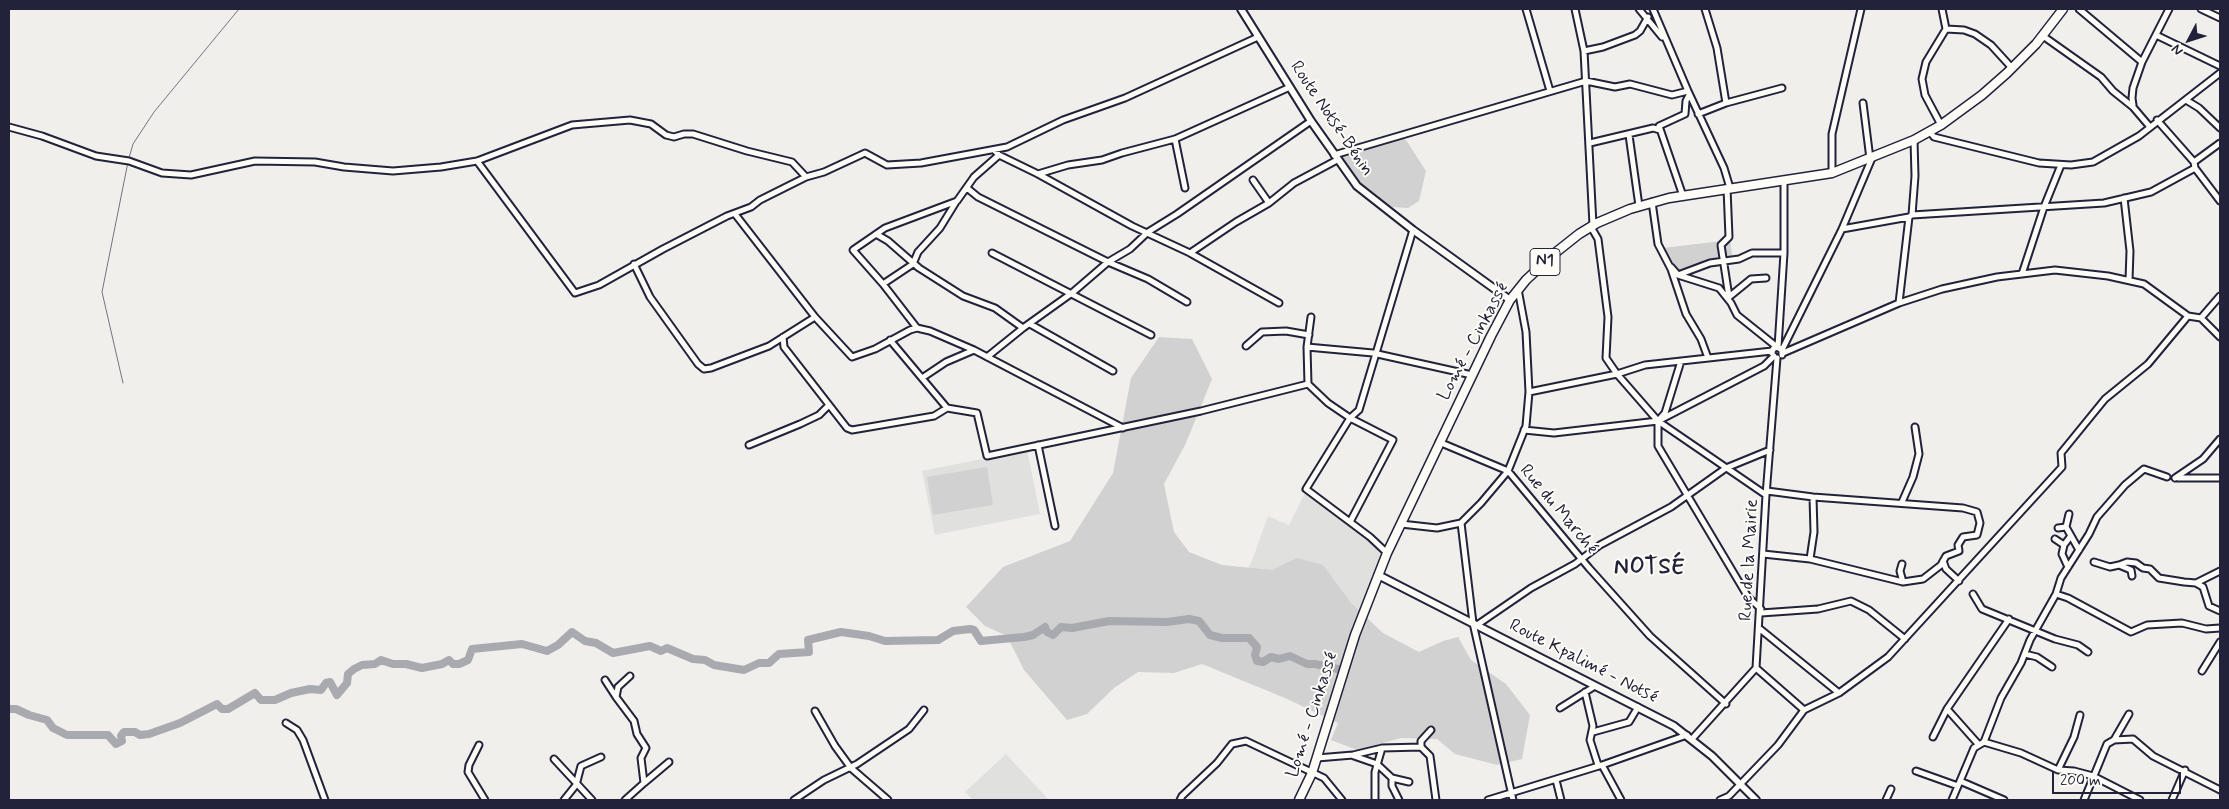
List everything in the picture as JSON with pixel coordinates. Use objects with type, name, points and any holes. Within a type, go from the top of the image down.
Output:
[{"type":"highway","name":"Lomé - Cinkassé","points":[[1299,800],[1312,773],[1355,635],[1387,553],[1472,375],[1510,300],[1518,289],[1555,252],[1592,226],[1639,206],[1729,188],[1832,173],[1930,132],[1982,95],[2012,68],[2043,36],[2063,9]]},
{"type":"main road","name":"Route Notsé-Bénin","points":[[1241,9],[1335,157],[1366,195],[1510,300]]},
{"type":"main road","name":"Route Kpalimé - Notsé","points":[[1378,575],[1665,721],[1690,737],[1756,800]]},
{"type":"street","points":[[1526,9],[1550,91]]},
{"type":"street","points":[[1575,9],[1584,51],[1590,143],[1592,226],[1598,239],[1608,317],[1606,358],[1617,374],[1658,421],[1766,493],[1963,508],[1977,512],[1980,523],[1977,535],[1963,537],[1958,545],[1958,550],[1946,556],[1923,579],[1903,582],[1810,560],[1764,554]]},
{"type":"street","points":[[1639,9],[1648,18],[1667,46]]},
{"type":"street","points":[[1653,9],[1667,46],[1724,168],[1729,188],[1729,237],[1721,245],[1730,300],[1737,315],[1777,352]]},
{"type":"street","points":[[1705,9],[1717,48],[1726,103]]},
{"type":"street","points":[[1832,173],[1832,134],[1862,9]]},
{"type":"street","points":[[1941,125],[1925,94],[1922,79],[1926,62],[1946,29],[1942,9]]},
{"type":"street","points":[[2079,9],[2142,62]]},
{"type":"street","points":[[2133,106],[2133,88],[2142,62],[2169,9]]},
{"type":"street","points":[[2201,9],[2220,18]]},
{"type":"street","points":[[1584,51],[1604,47],[1635,35],[1640,31],[1648,18]]},
{"type":"street","points":[[1946,29],[1964,30],[1975,34],[1990,45],[2012,68]]},
{"type":"street","points":[[2156,35],[2220,66]]},
{"type":"street","points":[[2043,36],[2101,77],[2113,91],[2133,106],[2150,127]]},
{"type":"street","points":[[883,284],[913,264],[918,252],[940,228],[967,188],[997,153],[1063,120],[1125,98],[1258,37]]},
{"type":"street","points":[[1930,132],[1934,136],[2039,163],[2071,166],[2093,162],[2118,150],[2220,74]]},
{"type":"street","points":[[1190,253],[1236,222],[1269,203],[1294,183],[1335,157],[1586,81],[1615,87],[1630,84],[1672,95],[1688,93]]},
{"type":"street","points":[[1038,174],[1068,165],[1102,160],[1175,139],[1290,87]]},
{"type":"street","points":[[1698,114],[1726,103],[1782,88]]},
{"type":"street","points":[[1683,196],[1659,126],[1686,114],[1688,93]]},
{"type":"street","points":[[2186,100],[2199,108],[2220,128]]},
{"type":"street","points":[[1524,430],[1554,433],[1658,421],[1764,366],[1777,352],[1842,229],[1871,158],[1863,103]]},
{"type":"street","points":[[9,127],[42,136],[96,156],[178,174],[204,173],[256,161],[315,162],[344,167],[393,171],[441,167],[478,161],[572,125],[630,120],[651,124],[666,136],[674,137],[693,134],[747,152],[792,162],[806,177]]},
{"type":"street","points":[[2157,120],[2194,165],[2220,202]]},
{"type":"street","points":[[987,357],[1023,328],[1072,293],[1108,262],[1130,248],[1148,232],[1311,121]]},
{"type":"street","points":[[1590,143],[1653,128],[1660,130]]},
{"type":"street","points":[[1629,135],[1639,206]]},
{"type":"street","points":[[1175,139],[1185,188]]},
{"type":"street","points":[[1899,303],[1915,176],[1914,140]]},
{"type":"street","points":[[1842,229],[1910,216],[2104,203],[2151,192],[2194,165],[2220,143]]},
{"type":"street","points":[[478,161],[575,293],[599,285],[634,264],[806,177],[824,172],[865,154],[887,165],[921,163],[997,153],[1132,226],[1190,253],[1278,303]]},
{"type":"street","points":[[2022,274],[2044,207],[2061,165]]},
{"type":"street","points":[[1253,180],[1269,203]]},
{"type":"street","name":"Rue de la Mairie","points":[[1756,668],[1760,630],[1766,493],[1784,253],[1784,181]]},
{"type":"street","points":[[967,188],[978,197],[1108,262],[1148,279],[1187,302]]},
{"type":"street","points":[[2124,198],[2130,251],[2129,280]]},
{"type":"street","points":[[917,328],[883,284],[853,250],[885,228],[957,202]]},
{"type":"street","points":[[1652,202],[1658,244],[1669,265],[1686,314],[1708,358]]},
{"type":"street","points":[[735,214],[815,317],[852,357],[875,349],[917,328],[930,330],[974,350],[1123,428]]},
{"type":"street","points":[[1387,553],[1306,489],[1350,418],[1359,410],[1413,230]]},
{"type":"street","points":[[876,234],[888,241],[913,264],[963,296],[995,308],[1023,328]]},
{"type":"street","points":[[992,253],[1151,335]]},
{"type":"street","points":[[1678,275],[1710,263],[1740,259],[1752,253],[1784,253]]},
{"type":"street","points":[[634,264],[650,297],[698,364],[704,369],[760,350],[815,317]]},
{"type":"street","points":[[1669,265],[1678,275],[1719,288],[1730,300]]},
{"type":"street","points":[[1529,392],[1617,374],[1645,366],[1777,352],[1899,303],[1942,289],[1997,277],[2055,270],[2129,280],[2149,287],[2188,316],[2201,318],[2220,337]]},
{"type":"street","points":[[1730,300],[1751,279],[1766,278]]},
{"type":"street","points":[[1401,524],[1437,528],[1461,523],[1508,471],[1524,430],[1529,392],[1526,332],[1518,289]]},
{"type":"street","points":[[2201,318],[2220,296]]},
{"type":"street","points":[[1720,800],[1729,796],[1778,745],[1804,710],[1839,693],[1888,658],[1987,547],[2062,467],[2061,454],[2106,399],[2148,364],[2188,316]]},
{"type":"street","points":[[1311,317],[1307,347],[1308,384],[1328,403],[1350,418],[1393,440],[1350,522]]},
{"type":"street","points":[[1030,324],[1113,370]]},
{"type":"street","points":[[1246,346],[1262,332],[1286,331],[1309,335]]},
{"type":"street","points":[[783,336],[784,347],[797,361],[828,406],[847,428],[852,430],[934,416],[947,408]]},
{"type":"street","points":[[890,340],[947,408],[977,414],[987,456],[1123,428],[1308,384]]},
{"type":"street","points":[[1307,347],[1377,354],[1472,375]]},
{"type":"street","points":[[922,378],[946,362],[974,350]]},
{"type":"street","points":[[1681,361],[1665,413],[1658,421],[1658,446],[1748,597],[1761,611],[1818,609],[1852,601],[1869,610],[1905,639]]},
{"type":"street","points":[[750,445],[819,415],[828,406]]},
{"type":"street","points":[[1902,502],[1913,477],[1919,454],[1916,427]]},
{"type":"street","points":[[2220,439],[2203,459],[2175,478],[2220,478]]},
{"type":"street","name":"Rue du Marché","points":[[1439,442],[1508,471],[1650,636],[1726,704]]},
{"type":"street","points":[[1038,446],[1055,526]]},
{"type":"street","points":[[1475,624],[1600,546],[1671,507],[1726,468],[1770,450]]},
{"type":"street","points":[[1952,800],[1974,748],[1981,743],[2001,698],[2056,594],[2061,578],[2097,517],[2124,485],[2144,468],[2167,477]]},
{"type":"street","points":[[1810,560],[1814,532],[1813,496]]},
{"type":"street","points":[[2069,514],[2066,527],[2079,550]]},
{"type":"street","points":[[1461,523],[1475,624],[1514,800]]},
{"type":"street","points":[[2058,528],[2066,527]]},
{"type":"street","points":[[2068,567],[2062,554],[2064,545],[2070,537]]},
{"type":"street","points":[[2055,539],[2064,545]]},
{"type":"street","points":[[1943,561],[1951,576],[1959,580]]},
{"type":"street","points":[[2094,562],[2110,566],[2127,562],[2136,563],[2143,568],[2150,569],[2159,578],[2172,582],[2196,583],[2203,587],[2209,606],[2220,611]]},
{"type":"street","points":[[1902,564],[1900,571],[1903,582]]},
{"type":"street","points":[[2119,565],[2131,570],[2132,576]]},
{"type":"street","points":[[2196,583],[2220,571]]},
{"type":"street","points":[[1973,594],[1982,609],[2036,631],[2078,645],[2088,652]]},
{"type":"street","points":[[2056,594],[2068,598],[2131,632],[2147,625],[2182,623],[2206,629],[2220,628]]},
{"type":"street","points":[[1933,737],[1947,709],[2009,620]]},
{"type":"street","points":[[1760,630],[1839,693]]},
{"type":"street","points":[[2202,672],[2220,642]]},
{"type":"street","points":[[2025,654],[2037,657],[2052,667]]},
{"type":"street","points":[[1488,800],[1690,737],[1726,704],[1756,668],[1804,710]]},
{"type":"street","points":[[616,698],[618,688],[630,676]]},
{"type":"street","points":[[606,680],[616,698],[634,721],[636,734],[646,748],[641,758],[644,783]]},
{"type":"street","points":[[1560,708],[1595,686]]},
{"type":"street","points":[[1585,692],[1593,726],[1590,740],[1600,765],[1621,800]]},
{"type":"street","points":[[1593,732],[1629,722],[1638,707]]},
{"type":"street","points":[[1947,709],[1981,743],[2020,753],[2058,770],[2074,771],[2093,776],[2140,800]]},
{"type":"street","points":[[815,710],[835,746],[851,768],[888,800]]},
{"type":"street","points":[[794,800],[824,780],[851,768],[909,729],[924,710]]},
{"type":"street","points":[[2114,740],[2129,714]]},
{"type":"street","points":[[2058,770],[2074,737],[2080,715]]},
{"type":"street","points":[[286,723],[297,730],[303,740],[325,800]]},
{"type":"street","points":[[1431,730],[1420,741],[1421,747],[1430,756],[1436,800]]},
{"type":"street","points":[[2084,800],[2107,744],[2120,738],[2132,739],[2153,756],[2185,770],[2220,790]]},
{"type":"street","points":[[1180,800],[1217,763],[1232,744],[1237,741],[1246,740],[1324,778],[1342,800]]},
{"type":"street","points":[[479,745],[469,765],[468,772],[485,800]]},
{"type":"street","points":[[1317,758],[1353,755],[1382,748],[1421,747]]},
{"type":"street","points":[[1375,800],[1374,789],[1377,764],[1382,748]]},
{"type":"street","points":[[1353,755],[1377,764],[1392,778],[1408,782]]},
{"type":"street","points":[[564,800],[576,785],[581,766],[600,757]]},
{"type":"street","points":[[554,759],[576,785],[592,800]]},
{"type":"street","points":[[625,800],[669,762]]},
{"type":"street","points":[[2172,800],[2185,770]]},
{"type":"street","points":[[1916,771],[2004,800]]},
{"type":"street","points":[[1392,778],[1392,786],[1398,800]]},
{"type":"street","points":[[1556,780],[1561,800]]},
{"type":"street","points":[[1886,800],[1891,789]]},
{"type":"shaded area","points":[[1398,137],[1406,140],[1426,171],[1419,201],[1408,208],[1392,207],[1373,196],[1356,180],[1339,155]]},
{"type":"shaded area","points":[[1730,240],[1733,261],[1710,263],[1679,274],[1670,264],[1663,248]]},
{"type":"shaded area","points":[[1497,294],[1504,299],[1494,319],[1483,314]]},
{"type":"shaded area","points":[[1159,337],[1192,339],[1212,379],[1186,443],[1164,484],[1174,532],[1189,552],[1222,565],[1272,570],[1297,558],[1323,565],[1351,603],[1383,633],[1419,652],[1443,641],[1458,637],[1471,660],[1506,684],[1530,715],[1522,759],[1497,765],[1455,754],[1437,739],[1401,738],[1357,750],[1331,740],[1338,723],[1285,698],[1202,664],[1174,673],[1138,672],[1114,688],[1087,714],[1067,720],[1024,670],[1007,636],[985,626],[966,607],[1003,567],[1070,541],[1113,473],[1131,378]]},
{"type":"shaded area","points":[[1027,450],[1040,514],[935,535],[922,471]]},
{"type":"shaded area","points":[[987,467],[993,505],[933,515],[927,477]]},
{"type":"shaded area","points":[[1305,493],[1364,533],[1382,552],[1349,639],[1241,584],[1253,558],[1268,516],[1289,525]]},
{"type":"shaded area","points":[[1006,754],[1049,800],[973,800],[965,792]]},
{"type":"waterway","points":[[129,158],[133,144],[154,112],[239,9]]},
{"type":"waterway","points":[[123,383],[102,292],[128,162]]},
{"type":"waterway","points":[[9,709],[16,709],[47,720],[53,728],[67,735],[108,735],[116,744],[122,741],[121,736],[124,732],[135,732],[140,735],[149,734],[180,723],[217,704],[222,709],[228,709],[255,693],[261,700],[275,700],[291,693],[310,689],[321,690],[326,683],[330,682],[337,695],[347,683],[348,674],[354,669],[362,665],[375,664],[381,660],[393,664],[406,664],[422,668],[442,664],[449,660],[453,664],[459,664],[468,660],[472,649],[522,644],[547,651],[558,645],[572,632],[585,641],[596,643],[613,653],[650,646],[661,651],[667,648],[693,659],[705,660],[714,665],[744,670],[759,663],[769,663],[779,654],[809,652],[808,640],[841,632],[869,636],[885,641],[938,640],[953,631],[970,629],[974,630],[981,641],[1024,637],[1033,635],[1045,627],[1047,632],[1053,635],[1061,627],[1072,628],[1109,621],[1167,622],[1189,619],[1199,621],[1210,635],[1222,638],[1249,638],[1257,647],[1255,655],[1257,661],[1263,662],[1271,657],[1279,659],[1290,656],[1307,664],[1338,669]]},
{"type":"district","name":"NOTSÉ","points":[[1650,568]]}]
